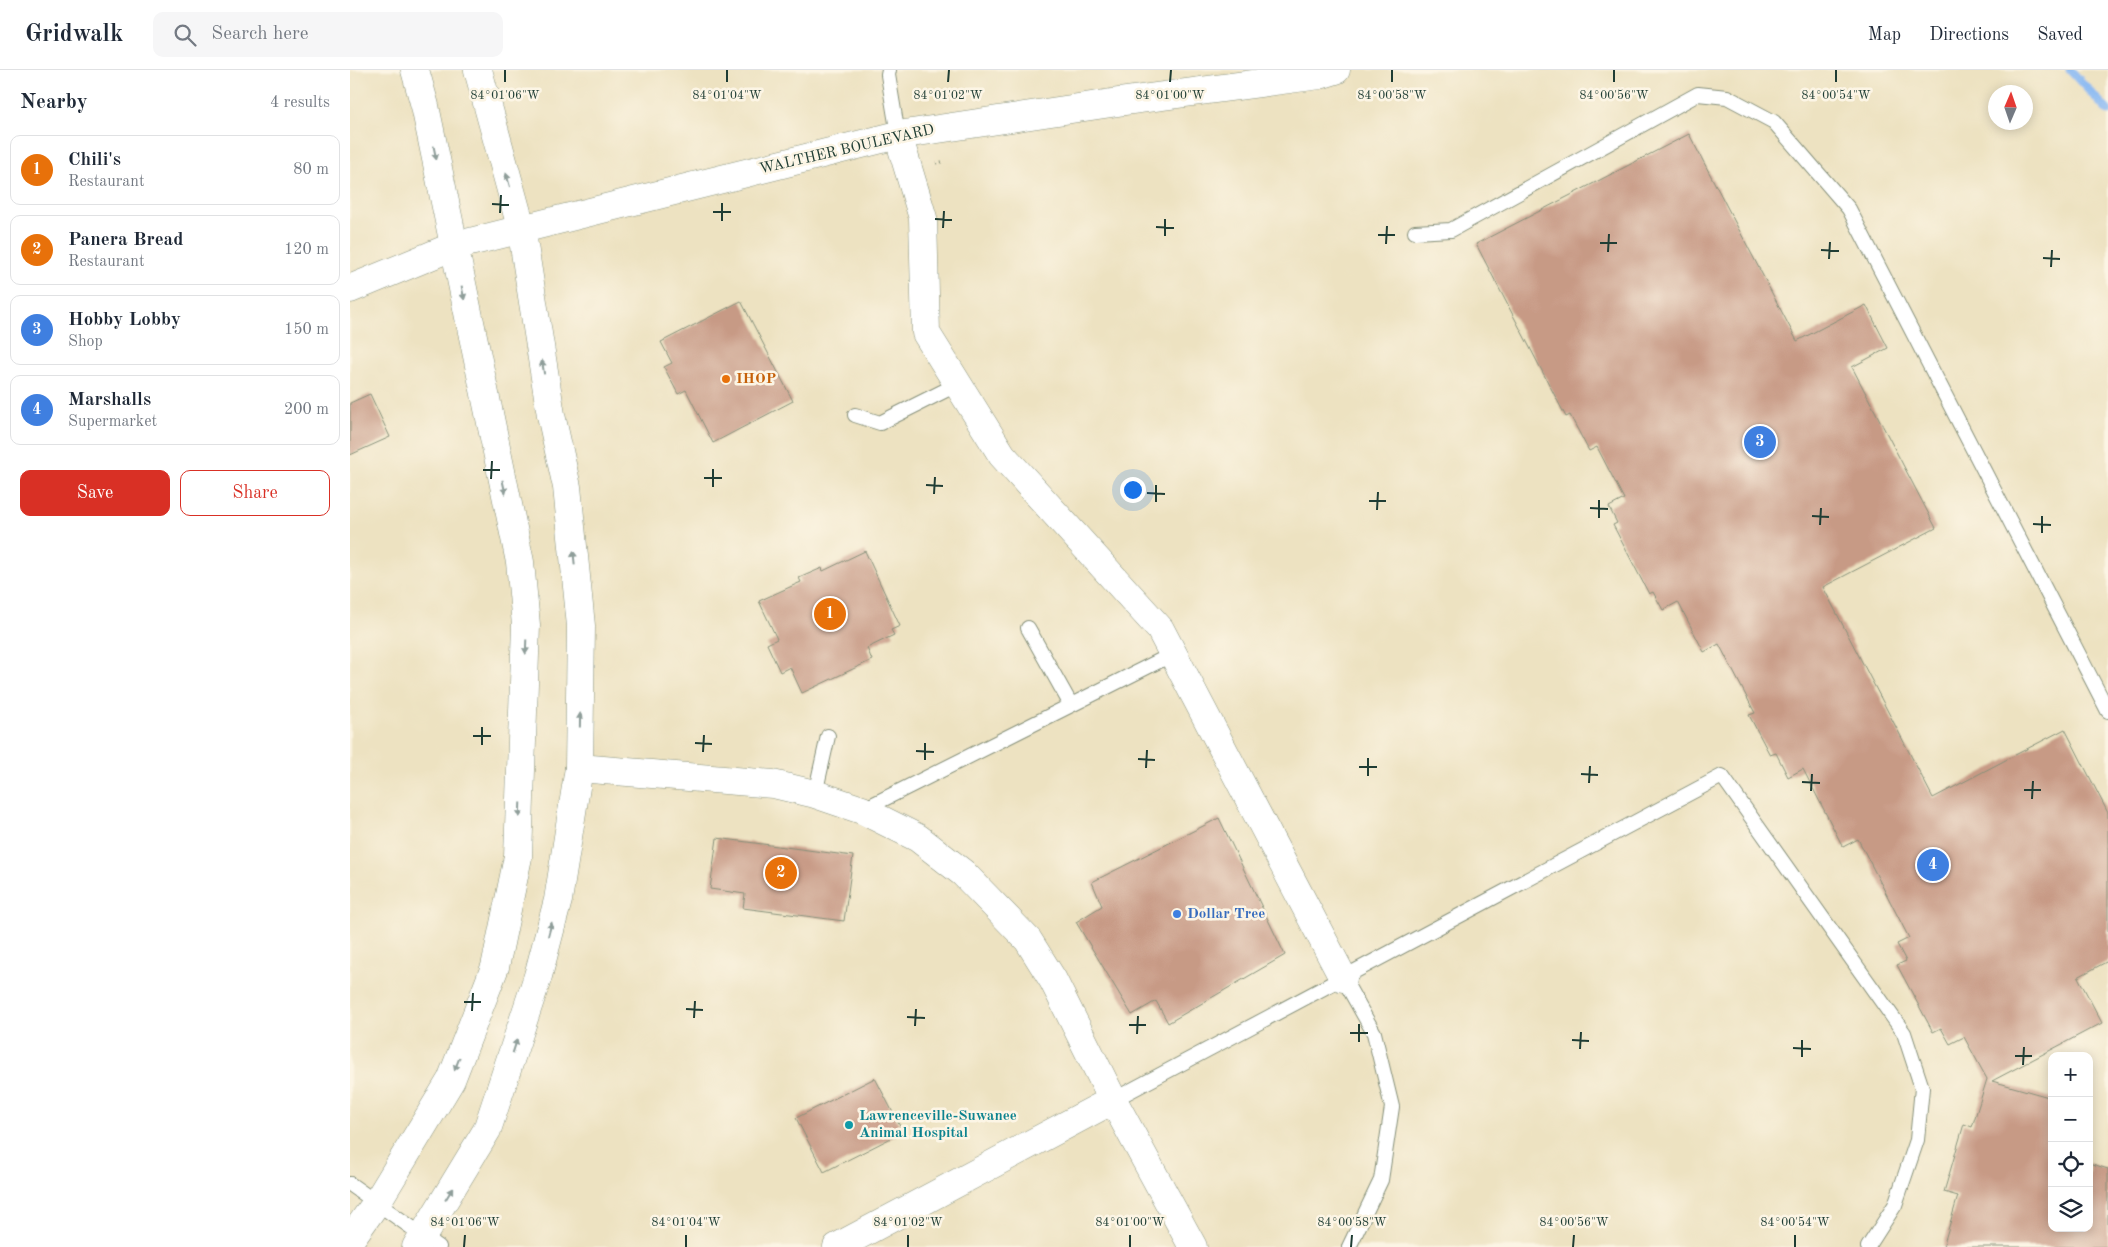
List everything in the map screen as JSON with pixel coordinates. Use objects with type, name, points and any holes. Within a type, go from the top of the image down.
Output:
[{"type":"street","points":[[350,1240],[377,1202],[450,1080],[495,967],[518,857],[526,625],[520,562],[425,106],[415,70]]},
{"type":"street","points":[[426,1243],[487,1130],[538,976],[558,900],[579,768],[581,626],[567,487],[551,415],[522,227],[478,70]]},
{"type":"street","name":"WALTHER BOULEVARD","points":[[350,289],[454,246],[522,227],[898,135],[1118,102],[1320,75],[1336,70]]},
{"type":"street","points":[[898,135],[923,218],[926,334],[1002,455],[1160,629],[1343,978]]},
{"type":"street","points":[[579,768],[773,784],[815,794],[862,810],[918,838],[963,873],[1028,940],[1053,980],[1113,1100],[1193,1247]]},
{"type":"street","points":[[837,1247],[1113,1100]]},
{"type":"lane","points":[[890,70],[888,75],[898,135]]},
{"type":"lane","points":[[1415,232],[1451,230],[1698,94],[1727,97],[1774,122],[1849,208],[2108,711]]},
{"type":"lane","points":[[855,415],[880,423],[958,384]]},
{"type":"lane","points":[[1028,628],[1071,705]]},
{"type":"lane","points":[[862,810],[1173,654]]},
{"type":"lane","points":[[815,794],[828,736]]},
{"type":"lane","points":[[1113,1100],[1722,776],[1904,1033],[1922,1088],[1917,1140],[1895,1206],[1868,1247]]},
{"type":"lane","points":[[1343,978],[1374,1032],[1392,1107],[1380,1180],[1349,1247]]},
{"type":"lane","points":[[350,1184],[377,1202],[426,1243]]},
{"type":"building","points":[[1689,134],[1797,341],[1866,305],[1888,348],[1852,367],[1936,528],[1823,587],[1933,798],[2065,729],[2108,813],[2108,961],[2078,977],[2102,1023],[1992,1081],[2048,1097],[2048,1232],[2093,1232],[2093,1164],[2108,1169],[2108,1247],[1943,1247],[1958,1196],[1944,1192],[1964,1124],[1972,1127],[1987,1079],[1964,1037],[1950,1044],[1941,1028],[1933,1032],[1897,965],[1906,961],[1897,944],[1909,938],[1858,839],[1843,847],[1803,769],[1788,777],[1776,753],[1770,755],[1749,715],[1755,713],[1719,644],[1704,652],[1678,602],[1663,610],[1653,592],[1649,594],[1613,525],[1617,523],[1609,507],[1624,499],[1597,447],[1589,451],[1570,415],[1566,417],[1476,244]]},
{"type":"building","name":"IHOP","points":[[741,301],[793,401],[713,443],[686,390],[678,394],[664,367],[672,363],[661,342]]},
{"type":"building","points":[[370,394],[390,437],[350,455],[350,403]]},
{"type":"building","points":[[865,551],[900,626],[891,630],[894,635],[867,648],[872,660],[802,693],[790,667],[780,672],[767,644],[777,639],[759,601],[801,582],[799,578],[822,568],[823,571]]},
{"type":"building","name":"Dollar Tree","points":[[1219,818],[1285,955],[1168,1023],[1156,1001],[1132,1015],[1076,922],[1102,906],[1092,882]]},
{"type":"building","points":[[717,838],[853,856],[844,921],[743,908],[745,894],[710,889]]},
{"type":"building","name":"Lawrenceville-Suwanee Animal Hospital","points":[[875,1078],[903,1132],[824,1172],[796,1118]]},
{"type":"waterway","points":[[2070,70],[2108,111]]},
{"type":"place","name":"IHOP","points":[[726,379]]},
{"type":"place","name":"Hobby Lobby","points":[[1760,442]]},
{"type":"place","name":"Chili's","points":[[830,614]]},
{"type":"place","name":"Marshalls","points":[[1933,865]]},
{"type":"place","name":"Panera Bread","points":[[781,873]]},
{"type":"place","name":"Dollar Tree","points":[[1177,914]]},
{"type":"place","name":"Lawrenceville-Suwanee Animal Hospital","points":[[849,1125]]}]
